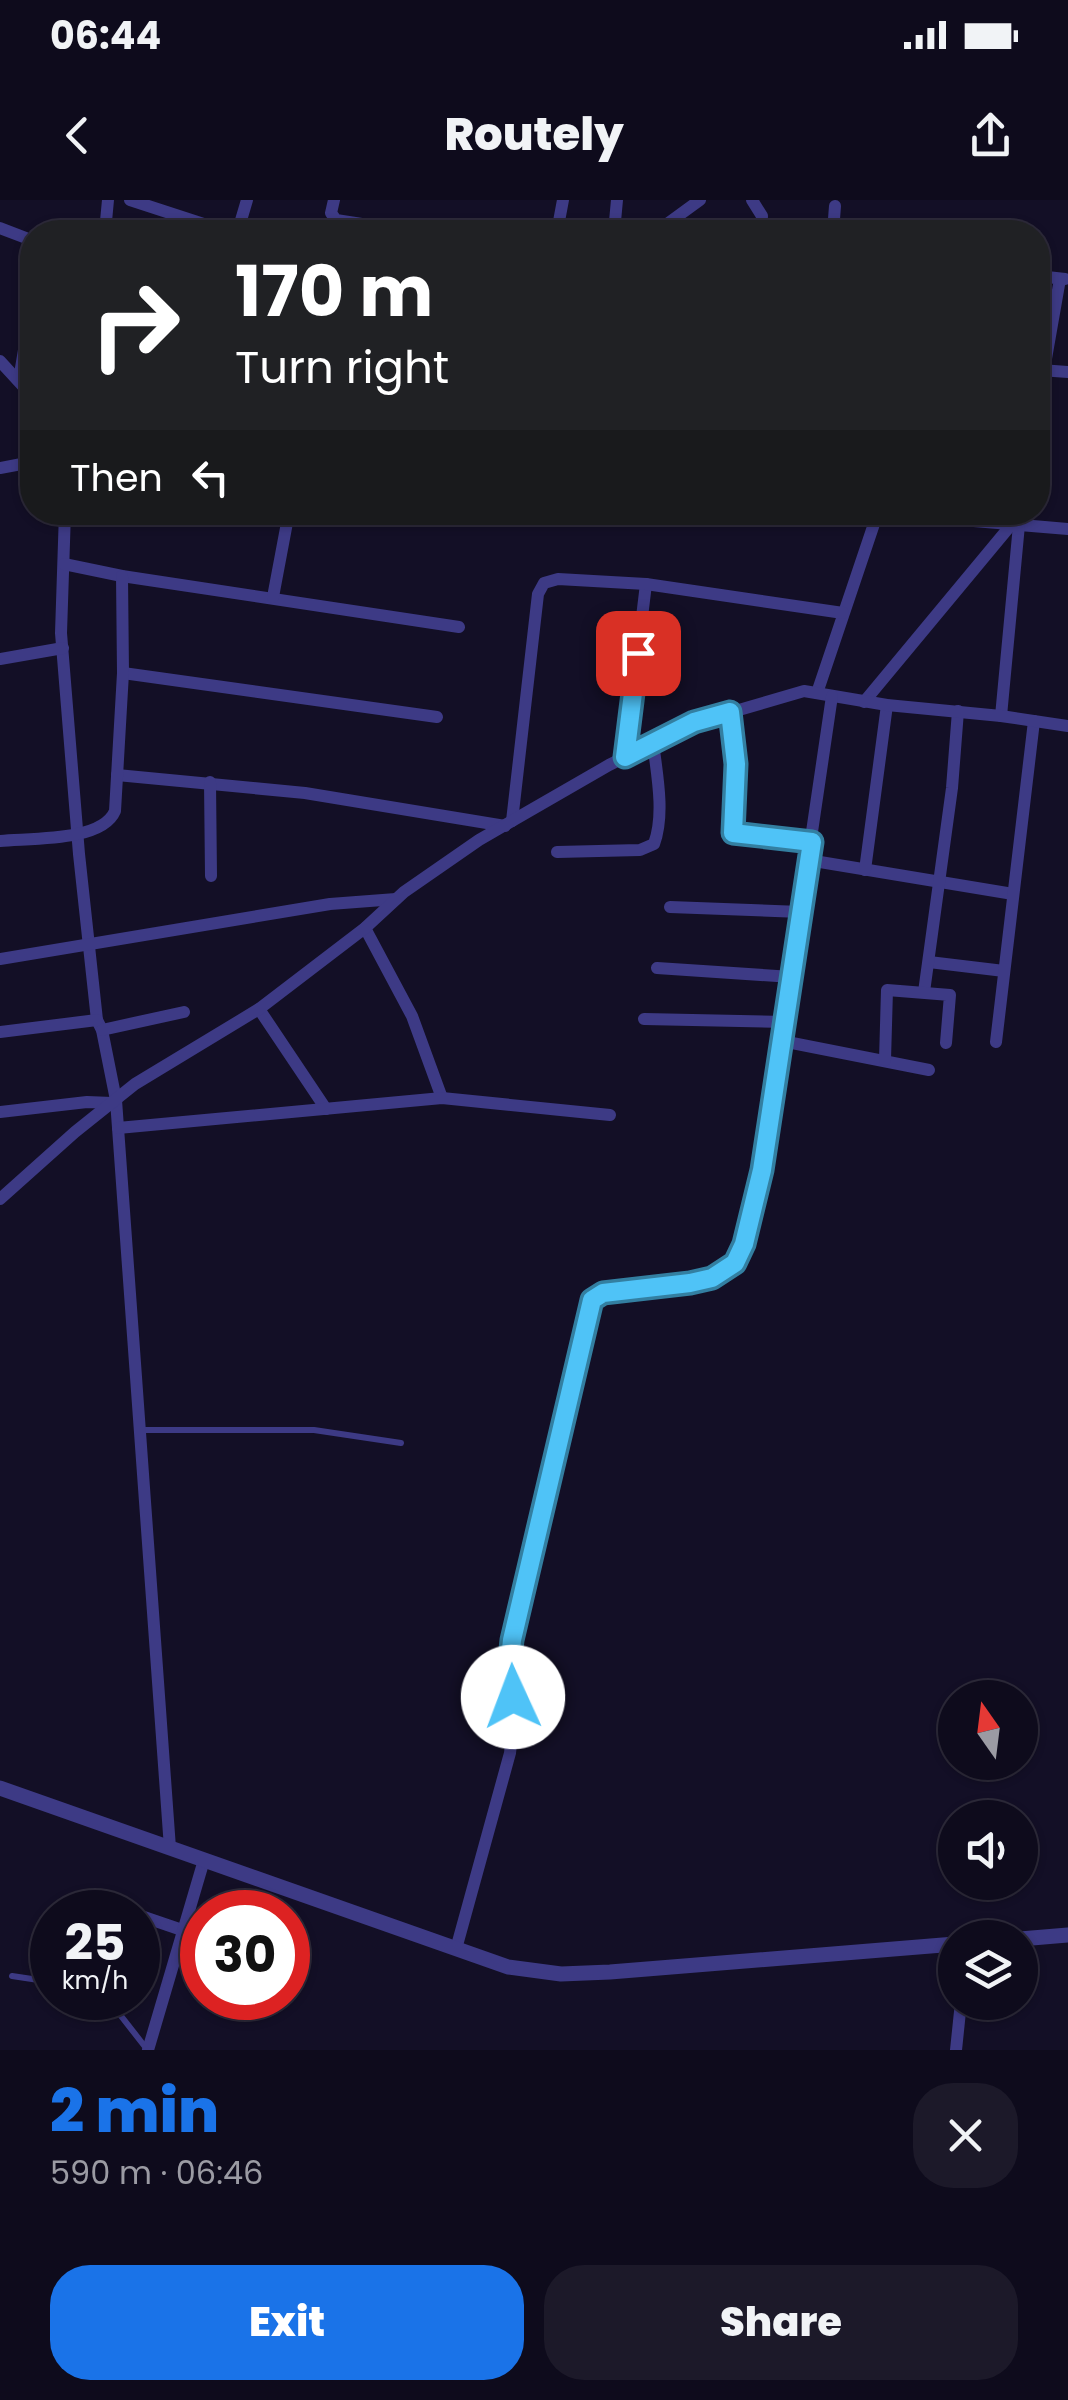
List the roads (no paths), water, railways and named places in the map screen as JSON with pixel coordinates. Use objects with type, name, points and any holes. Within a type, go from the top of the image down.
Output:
[{"type":"street","points":[[130,200],[191,220]]},
{"type":"street","points":[[672,220],[700,200]]},
{"type":"street","points":[[834,220],[835,206]]},
{"type":"street","points":[[1050,332],[1064,279]]},
{"type":"street","points":[[0,361],[19,380]]},
{"type":"street","points":[[19,380],[20,374]]},
{"type":"street","points":[[65,525],[62,648],[88,945],[118,1128],[170,1848]]},
{"type":"street","points":[[273,597],[287,525]]},
{"type":"street","points":[[817,693],[870,525]]},
{"type":"street","points":[[864,702],[1012,525]]},
{"type":"street","points":[[1001,716],[1015,525]]},
{"type":"street","points":[[1042,525],[1068,529]]},
{"type":"street","points":[[64,564],[458,628]]},
{"type":"street","points":[[0,841],[78,834],[100,829],[112,819],[122,673],[122,576]]},
{"type":"street","points":[[508,824],[540,587],[558,579],[646,584],[842,613]]},
{"type":"street","points":[[625,757],[646,584]]},
{"type":"street","points":[[0,659],[62,648]]},
{"type":"street","points":[[122,673],[437,717]]},
{"type":"street","points":[[0,1199],[135,1084],[259,1009],[365,928],[396,898],[508,824],[694,722],[804,691],[864,702],[1068,726]]},
{"type":"street","points":[[456,1949],[510,1753],[512,1640],[588,1309],[592,1300],[603,1293],[712,1278],[735,1263],[744,1244],[762,1170],[832,696]]},
{"type":"street","points":[[865,870],[887,705]]},
{"type":"street","points":[[924,992],[958,711]]},
{"type":"street","points":[[730,712],[736,764],[733,833],[812,842]]},
{"type":"street","points":[[996,1042],[1034,721]]},
{"type":"street","points":[[556,852],[640,850],[654,844],[658,832],[658,788],[653,743]]},
{"type":"street","points":[[117,774],[305,793],[508,824]]},
{"type":"street","points":[[210,782],[212,876]]},
{"type":"street","points":[[808,860],[1013,894]]},
{"type":"street","points":[[0,960],[330,904],[396,898]]},
{"type":"street","points":[[670,906],[801,912]]},
{"type":"street","points":[[365,928],[412,1016],[442,1098]]},
{"type":"street","points":[[929,962],[1004,971]]},
{"type":"street","points":[[657,968],[792,976]]},
{"type":"street","points":[[885,1060],[887,990],[950,995],[946,1042]]},
{"type":"street","points":[[259,1009],[326,1109]]},
{"type":"street","points":[[0,1032],[100,1025],[184,1012]]},
{"type":"street","points":[[644,1019],[785,1022]]},
{"type":"street","points":[[782,1041],[930,1070]]},
{"type":"street","points":[[118,1128],[442,1098],[610,1115]]},
{"type":"street","points":[[0,1112],[114,1101]]},
{"type":"street","points":[[0,1788],[508,1967],[561,1974],[938,1945]]},
{"type":"street","points":[[195,1890],[204,1860]]},
{"type":"street","points":[[1038,1938],[1068,1936]]},
{"type":"street","points":[[147,2050],[180,1937]]},
{"type":"street","points":[[956,2050],[959,2020]]},
{"type":"lane","points":[[140,1430],[314,1430],[400,1443]]},
{"type":"lane","points":[[12,1976],[30,1979]]},
{"type":"lane","points":[[124,2020],[147,2050]]}]
